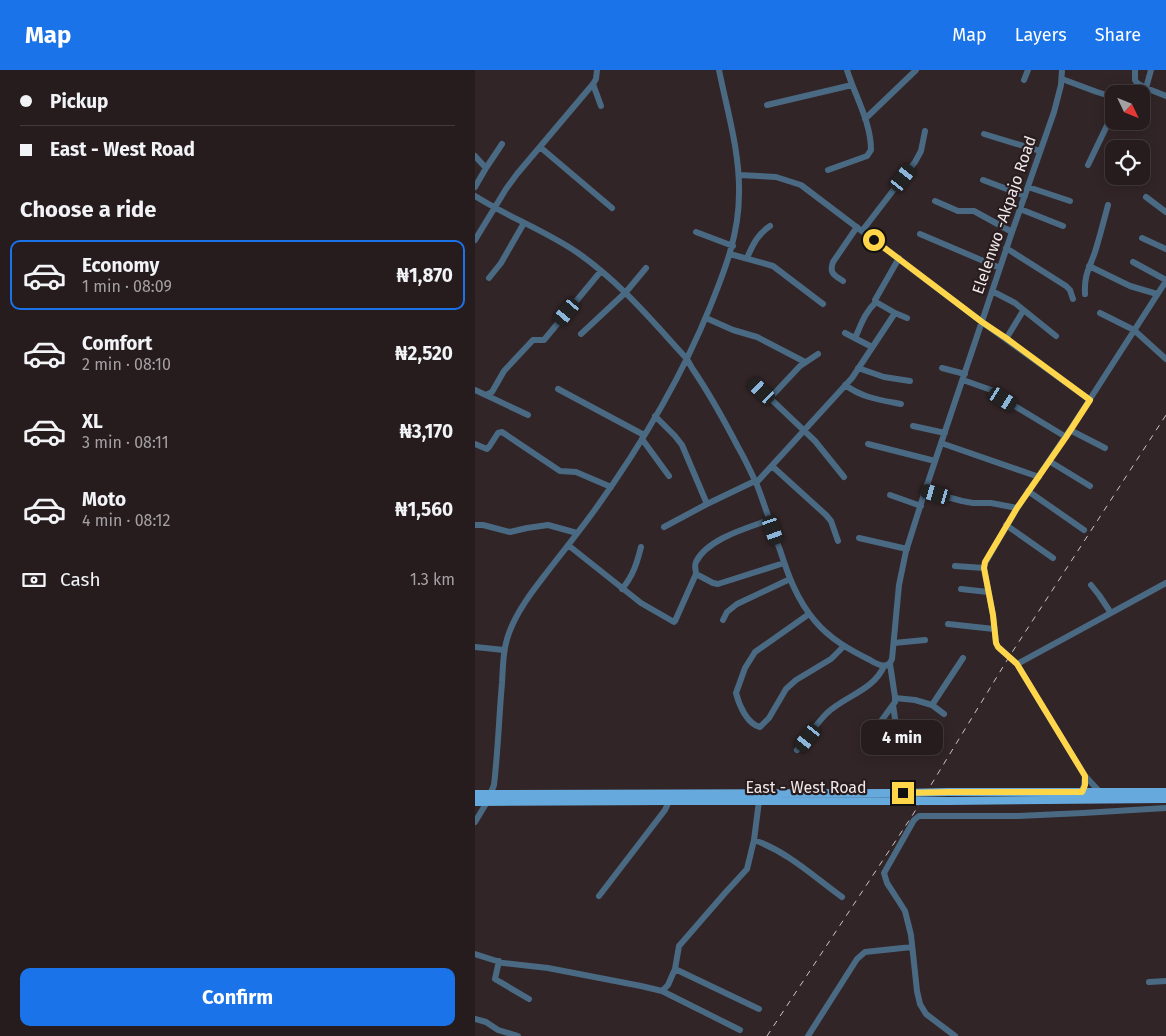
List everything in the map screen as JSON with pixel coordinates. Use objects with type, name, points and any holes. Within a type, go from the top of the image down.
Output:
[{"type":"main road","name":"East - West Road","points":[[475,794],[1166,792]]},
{"type":"main road","name":"East - West Road","points":[[475,802],[1166,799]]},
{"type":"street","points":[[475,240],[506,189],[593,84],[596,79],[597,70]]},
{"type":"street","points":[[475,822],[491,794],[494,784],[504,650],[509,633],[520,610],[611,487],[643,437],[687,359],[706,318],[733,246],[738,213],[739,175],[719,70]]},
{"type":"street","points":[[828,170],[869,154],[871,148],[865,119],[847,70]]},
{"type":"street","points":[[865,119],[916,70]]},
{"type":"street","points":[[1024,80],[1029,70]]},
{"type":"street","name":"Elelenwo -Akpajo Road","points":[[887,665],[892,659],[899,580],[907,549],[1011,232],[1056,105],[1063,70]]},
{"type":"street","points":[[1135,70],[1135,80],[1141,85]]},
{"type":"street","points":[[1147,85],[1151,70]]},
{"type":"street","points":[[1061,79],[1105,95]]},
{"type":"street","points":[[593,84],[601,106]]},
{"type":"street","points":[[767,105],[851,85]]},
{"type":"street","points":[[1150,90],[1166,96]]},
{"type":"street","points":[[1088,165],[1105,130]]},
{"type":"street","points":[[843,281],[831,271],[833,262],[915,162],[921,151],[925,132]]},
{"type":"street","points":[[984,134],[1039,151]]},
{"type":"street","points":[[475,187],[502,144]]},
{"type":"street","points":[[540,147],[612,208]]},
{"type":"street","points":[[475,156],[486,168]]},
{"type":"street","points":[[739,175],[776,177],[801,185],[982,322],[1090,400]]},
{"type":"street","points":[[983,180],[1025,196]]},
{"type":"street","points":[[1028,187],[1070,201]]},
{"type":"street","points":[[475,196],[569,248],[601,271],[626,292],[687,359],[727,426],[755,482],[790,579],[798,597],[809,614],[821,628],[844,646],[878,664],[887,665]]},
{"type":"street","points":[[1146,197],[1166,212]]},
{"type":"street","points":[[935,201],[958,211],[974,211],[1011,232]]},
{"type":"street","points":[[1085,294],[1085,278],[1095,252],[1108,205]]},
{"type":"street","points":[[1020,209],[1063,226]]},
{"type":"street","points":[[489,278],[501,263],[524,223]]},
{"type":"street","points":[[747,258],[758,236],[770,226]]},
{"type":"street","points":[[696,232],[733,246]]},
{"type":"street","points":[[920,234],[1000,268]]},
{"type":"street","points":[[1142,238],[1166,249]]},
{"type":"street","points":[[1006,248],[1066,286],[1070,290],[1073,299]]},
{"type":"street","points":[[730,254],[773,266],[823,304]]},
{"type":"street","points":[[855,338],[868,311],[876,302],[875,300],[899,258]]},
{"type":"street","points":[[1100,792],[1085,776],[1017,664],[998,647],[995,640],[984,568],[1006,525],[1066,437],[1166,280],[1133,262]]},
{"type":"street","points":[[1089,266],[1130,286],[1157,294]]},
{"type":"street","points":[[581,334],[626,292],[646,268]]},
{"type":"street","points":[[487,395],[493,391],[504,371],[533,340],[545,340],[601,271]]},
{"type":"street","points":[[992,291],[1015,303],[1056,336]]},
{"type":"street","points":[[876,302],[907,318]]},
{"type":"street","points":[[1006,338],[1023,311]]},
{"type":"street","points":[[664,527],[707,504],[755,482],[853,378],[895,313]]},
{"type":"street","points":[[1100,313],[1134,330],[1166,359]]},
{"type":"street","points":[[706,318],[733,330],[757,337],[805,362]]},
{"type":"street","points":[[845,332],[872,347]]},
{"type":"street","points":[[770,398],[805,362],[818,354]]},
{"type":"street","points":[[858,368],[884,377],[910,381]]},
{"type":"street","points":[[942,368],[994,391],[1003,399],[1066,437]]},
{"type":"street","points":[[754,383],[822,449],[844,477]]},
{"type":"street","points":[[845,386],[869,398],[901,404]]},
{"type":"street","points":[[558,389],[643,437],[669,476]]},
{"type":"street","points":[[475,390],[528,415]]},
{"type":"street","points":[[655,416],[682,445],[707,504]]},
{"type":"street","points":[[913,426],[945,433]]},
{"type":"street","points":[[1070,430],[1105,448]]},
{"type":"street","points":[[475,444],[487,449],[498,433],[502,432],[560,471],[576,472],[611,487]]},
{"type":"street","points":[[941,443],[1039,477]]},
{"type":"street","points":[[868,444],[935,461]]},
{"type":"street","points":[[1049,461],[1090,486]]},
{"type":"street","points":[[772,466],[831,521],[838,541]]},
{"type":"street","points":[[925,491],[962,501],[991,503],[1017,508]]},
{"type":"street","points":[[1028,491],[1084,530]]},
{"type":"street","points":[[890,495],[921,506]]},
{"type":"street","points":[[568,545],[641,603],[673,622],[696,574],[696,562],[712,545],[735,532],[769,520]]},
{"type":"street","points":[[475,526],[483,525],[510,532],[548,525],[577,534]]},
{"type":"street","points":[[1006,525],[1053,558]]},
{"type":"street","points":[[859,538],[907,549]]},
{"type":"street","points":[[622,589],[633,574],[641,547]]},
{"type":"street","points":[[696,574],[717,584],[784,563]]},
{"type":"street","points":[[955,566],[984,568]]},
{"type":"street","points":[[723,620],[727,612],[737,604],[790,579]]},
{"type":"street","points":[[1017,664],[1166,583]]},
{"type":"street","points":[[1091,585],[1111,613]]},
{"type":"street","points":[[961,589],[989,592]]},
{"type":"street","points":[[809,614],[755,652],[745,668],[736,693],[746,715],[754,725],[760,727],[769,718],[786,689],[831,659],[844,646]]},
{"type":"street","points":[[948,624],[994,629]]},
{"type":"street","points":[[894,643],[925,640]]},
{"type":"street","points":[[475,647],[504,650]]},
{"type":"street","points":[[932,705],[963,658]]},
{"type":"street","points":[[887,665],[900,752]]},
{"type":"street","points":[[797,750],[828,713],[871,684],[887,665]]},
{"type":"street","points":[[867,750],[876,728],[894,702],[915,700],[932,705],[944,714]]},
{"type":"street","points":[[1082,792],[1085,785],[1085,776]]},
{"type":"street","points":[[599,896],[665,810],[669,801]]},
{"type":"street","points":[[662,991],[668,985],[675,969],[679,946],[747,869],[754,840],[759,801]]},
{"type":"street","points":[[955,1036],[926,1014],[920,1004],[911,935],[905,912],[887,883],[884,873],[914,820],[919,816],[1083,814],[1166,808]]},
{"type":"street","points":[[754,840],[770,846],[795,861],[841,898]]},
{"type":"street","points":[[808,1036],[857,959],[865,952],[912,947]]},
{"type":"street","points":[[475,954],[499,961],[557,970],[662,991],[740,1030]]},
{"type":"street","points":[[499,961],[495,977],[496,981],[529,999]]},
{"type":"street","points":[[675,969],[759,1009]]},
{"type":"street","points":[[1149,982],[1166,981]]},
{"type":"street","points":[[475,1019],[486,1022],[498,1030],[518,1036]]},
{"type":"railway","points":[[767,1036],[912,816],[1009,657],[1166,415]]},
{"type":"route","points":[[874,240],[982,322],[1090,400],[1006,525],[984,568],[996,643],[1017,664],[1085,776],[1085,785],[1082,792],[903,793]]}]
